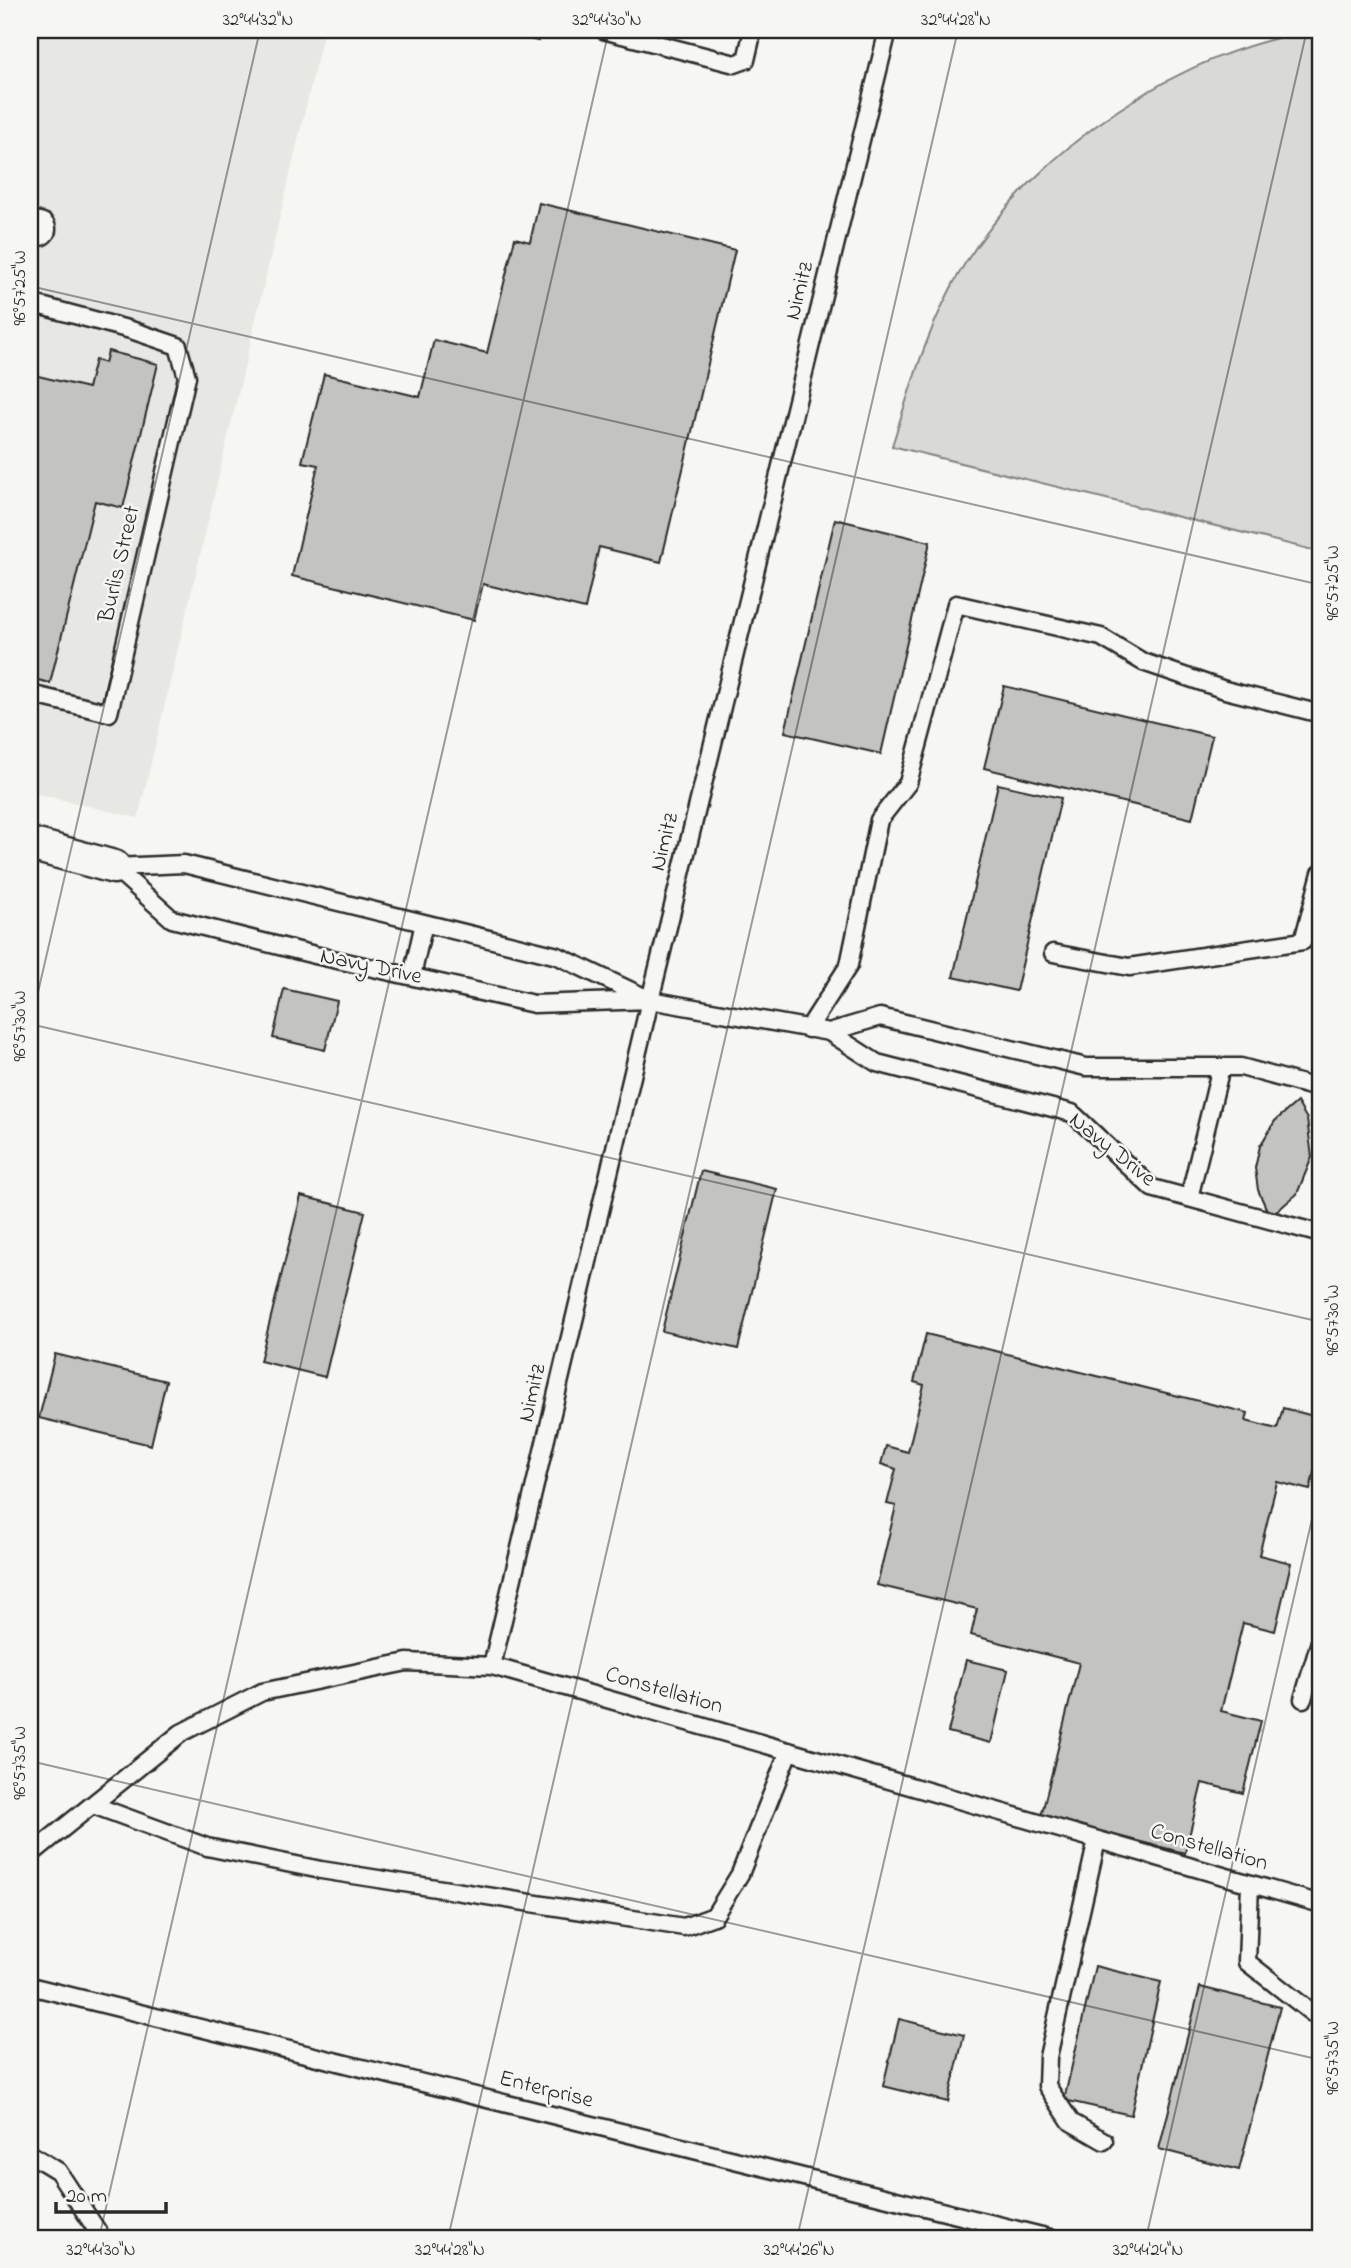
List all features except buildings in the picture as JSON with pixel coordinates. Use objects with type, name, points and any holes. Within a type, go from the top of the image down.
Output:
[{"type":"street","name":"Navy Drive","points":[[30,844],[114,867]]},
{"type":"lane","points":[[603,30],[735,64],[746,60],[753,30]]},
{"type":"lane","name":"Nimitz","points":[[492,1666],[650,1000],[888,30]]},
{"type":"lane","name":"Burlis Street","points":[[30,303],[131,330],[177,346],[187,377],[108,713],[30,694]]},
{"type":"lane","points":[[808,1029],[849,965],[879,821],[908,783],[956,604],[1101,637],[1143,662],[1225,690],[1321,714]]},
{"type":"lane","name":"Navy Drive","points":[[114,867],[184,864],[558,956],[650,1000]]},
{"type":"lane","name":"Navy Drive","points":[[114,867],[172,919],[412,976],[534,1004],[650,1000],[828,1032],[877,1063],[1072,1113],[1153,1188],[1321,1234]]},
{"type":"lane","points":[[1053,953],[1129,967],[1303,941],[1321,873]]},
{"type":"lane","points":[[412,976],[424,923]]},
{"type":"lane","name":"Navy Drive","points":[[828,1032],[880,1017],[1086,1067],[1241,1068],[1321,1089]]},
{"type":"lane","points":[[1189,1198],[1221,1067]]},
{"type":"lane","points":[[1303,1699],[1321,1638]]},
{"type":"lane","name":"Constellation","points":[[30,1855],[181,1733],[262,1692],[407,1662],[492,1666],[1321,1903]]},
{"type":"lane","points":[[93,1804],[207,1847],[321,1870],[684,1927],[714,1916],[740,1874],[789,1751]]},
{"type":"lane","points":[[1097,1840],[1048,2057],[1047,2087],[1071,2122],[1104,2141]]},
{"type":"lane","points":[[1250,1884],[1247,1962],[1321,2020]]},
{"type":"lane","name":"Enterprise","points":[[30,1986],[1050,2238]]},
{"type":"lane","points":[[30,2154],[58,2171],[102,2238]]},
{"type":"shaded area","points":[[30,30],[324,30],[138,818],[30,792]]},
{"type":"shaded area","points":[[1321,30],[1321,552],[892,446],[922,353],[952,286],[995,222],[1032,181],[1073,144],[1118,110],[1167,81],[1217,57],[1269,40]]}]
